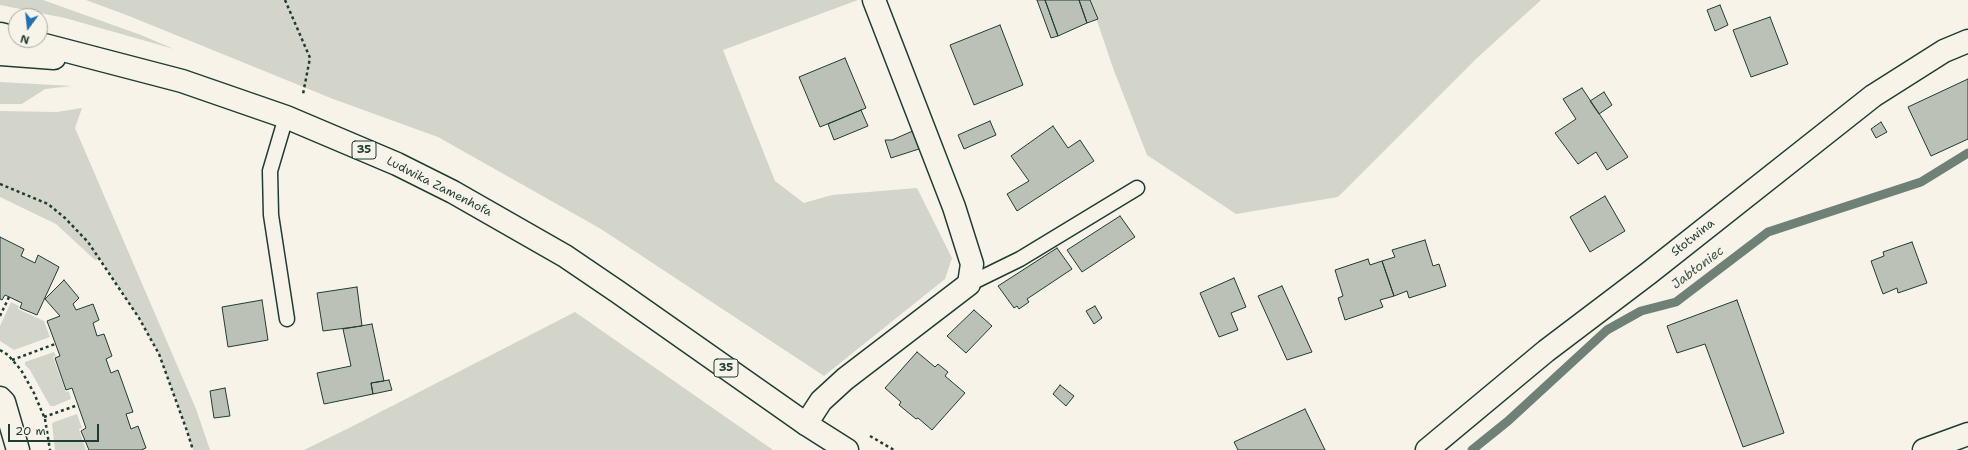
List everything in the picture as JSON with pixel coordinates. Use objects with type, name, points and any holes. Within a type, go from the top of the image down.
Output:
[{"type":"street","points":[[806,424],[821,401],[845,379],[969,284],[972,264],[954,207],[874,0]]},
{"type":"street","name":"Słotwina","points":[[1427,450],[1546,351],[1649,273],[1873,96],[1944,51],[1968,41]]},
{"type":"street","name":"Ludwika Zamenhofa","points":[[48,46],[182,81],[286,117],[397,164],[453,192],[565,256],[806,424]]},
{"type":"street","name":"Ludwika Zamenhofa","points":[[0,54],[101,61]]},
{"type":"street","points":[[0,398],[4,402],[18,450]]},
{"type":"street","name":"35","points":[[806,424],[847,450]]},
{"type":"street","points":[[1924,450],[1968,434]]},
{"type":"lane","points":[[286,117],[270,171],[270,215],[287,319]]},
{"type":"lane","points":[[969,284],[1020,259],[1137,188]]},
{"type":"path","points":[[285,0],[310,58],[303,94],[286,117]]},
{"type":"path","points":[[0,184],[48,204],[65,218],[88,242],[139,318],[159,354],[193,450]]},
{"type":"path","points":[[0,316],[9,297]]},
{"type":"path","points":[[12,360],[56,344]]},
{"type":"path","points":[[44,417],[78,405]]},
{"type":"shaded area","points":[[0,0],[43,0],[141,35],[174,49],[48,15],[48,8],[15,8],[0,5]]},
{"type":"shaded area","points":[[86,0],[858,0],[723,50],[775,181],[804,203],[832,195],[917,188],[952,258],[945,279],[824,376],[601,229],[438,137],[333,99]]},
{"type":"shaded area","points":[[1090,0],[1541,0],[1477,58],[1338,197],[1236,214],[1147,155],[1113,68]]},
{"type":"shaded area","points":[[0,82],[72,86],[45,89],[22,104],[0,104]]},
{"type":"shaded area","points":[[82,108],[75,128],[196,409],[210,450],[193,450],[159,354],[139,318],[100,259],[95,260],[56,224],[0,197],[0,111],[57,112]]},
{"type":"shaded area","points":[[11,302],[19,306],[18,309],[44,321],[50,337],[14,350],[0,341],[0,326]]},
{"type":"shaded area","points":[[575,312],[773,450],[304,450],[351,427]]},
{"type":"shaded area","points":[[54,352],[56,356],[53,357],[66,392],[69,391],[71,399],[54,406],[50,406],[30,370],[25,365],[25,362]]},
{"type":"shaded area","points":[[77,414],[82,428],[79,429],[86,450],[55,450],[52,424]]},
{"type":"building","points":[[1037,0],[1045,0],[1058,36],[1051,38]]},
{"type":"building","points":[[1045,0],[1079,0],[1087,23],[1058,36]]},
{"type":"building","points":[[1079,0],[1090,0],[1098,19],[1087,23]]},
{"type":"building","points":[[1720,5],[1728,25],[1715,31],[1707,10]]},
{"type":"building","points":[[1770,17],[1788,64],[1751,77],[1733,30]]},
{"type":"building","points":[[1000,25],[1023,85],[974,105],[950,45]]},
{"type":"building","points":[[845,58],[866,108],[820,127],[799,77]]},
{"type":"building","points":[[1968,79],[1968,139],[1931,156],[1908,107]]},
{"type":"building","points":[[1582,88],[1628,157],[1607,170],[1596,152],[1578,164],[1555,133],[1576,119],[1563,99]]},
{"type":"building","points":[[1604,92],[1612,105],[1599,114],[1590,101]]},
{"type":"building","points":[[861,110],[868,126],[834,140],[828,124]]},
{"type":"building","points":[[990,121],[996,135],[964,149],[958,135]]},
{"type":"building","points":[[1881,122],[1887,132],[1876,138],[1871,129]]},
{"type":"building","points":[[1053,126],[1068,148],[1080,140],[1094,161],[1017,211],[1007,194],[1029,181],[1011,156]]},
{"type":"building","points":[[915,130],[922,148],[891,158],[885,140],[892,140]]},
{"type":"building","points":[[1605,196],[1625,231],[1590,252],[1570,217]]},
{"type":"building","points":[[1120,216],[1135,237],[1082,272],[1067,250]]},
{"type":"building","points":[[0,237],[24,249],[21,256],[35,263],[38,255],[59,267],[37,315],[20,308],[22,303],[5,295],[2,300],[0,299]]},
{"type":"building","points":[[1425,240],[1433,266],[1439,264],[1446,286],[1409,298],[1407,291],[1394,296],[1382,261],[1395,257],[1392,250]]},
{"type":"building","points":[[1912,242],[1927,283],[1898,293],[1897,288],[1883,294],[1871,261],[1884,256],[1883,252]]},
{"type":"building","points":[[1057,248],[1072,269],[1027,299],[1029,302],[1019,309],[1017,306],[1014,308],[998,286]]},
{"type":"building","points":[[1368,259],[1370,265],[1382,261],[1394,296],[1380,300],[1383,307],[1345,320],[1338,298],[1343,296],[1335,270]]},
{"type":"building","points":[[1234,278],[1246,307],[1231,313],[1238,330],[1219,337],[1200,293]]},
{"type":"building","points":[[64,280],[79,298],[73,304],[76,310],[93,304],[99,320],[93,323],[97,336],[104,334],[112,356],[106,359],[111,373],[118,370],[133,412],[126,414],[131,429],[138,426],[146,448],[141,450],[89,450],[81,431],[86,428],[72,388],[66,390],[55,358],[60,356],[47,321],[60,316],[45,299]]},
{"type":"building","points":[[1282,286],[1312,352],[1287,360],[1258,296]]},
{"type":"building","points":[[357,287],[362,326],[323,331],[317,293]]},
{"type":"building","points":[[262,300],[268,340],[228,347],[222,307]]},
{"type":"building","points":[[1737,300],[1784,433],[1743,447],[1705,344],[1677,353],[1667,326]]},
{"type":"building","points":[[1095,306],[1102,318],[1094,324],[1086,311]]},
{"type":"building","points":[[974,310],[992,326],[966,353],[947,336]]},
{"type":"building","points":[[372,324],[384,381],[371,383],[373,394],[324,404],[317,373],[351,366],[343,329]]},
{"type":"building","points":[[917,352],[935,367],[938,364],[948,372],[945,376],[965,393],[932,430],[899,405],[901,402],[885,388]]},
{"type":"building","points":[[389,380],[392,390],[373,394],[371,383]]},
{"type":"building","points":[[1060,385],[1074,396],[1066,406],[1053,394]]},
{"type":"building","points":[[225,388],[230,416],[214,418],[210,391]]},
{"type":"building","points":[[1305,409],[1325,450],[1238,450],[1234,442]]},
{"type":"waterway","name":"Jabłoniec","points":[[1472,450],[1508,421],[1607,330],[1641,311],[1676,302],[1768,232],[1921,182],[1968,153]]}]
